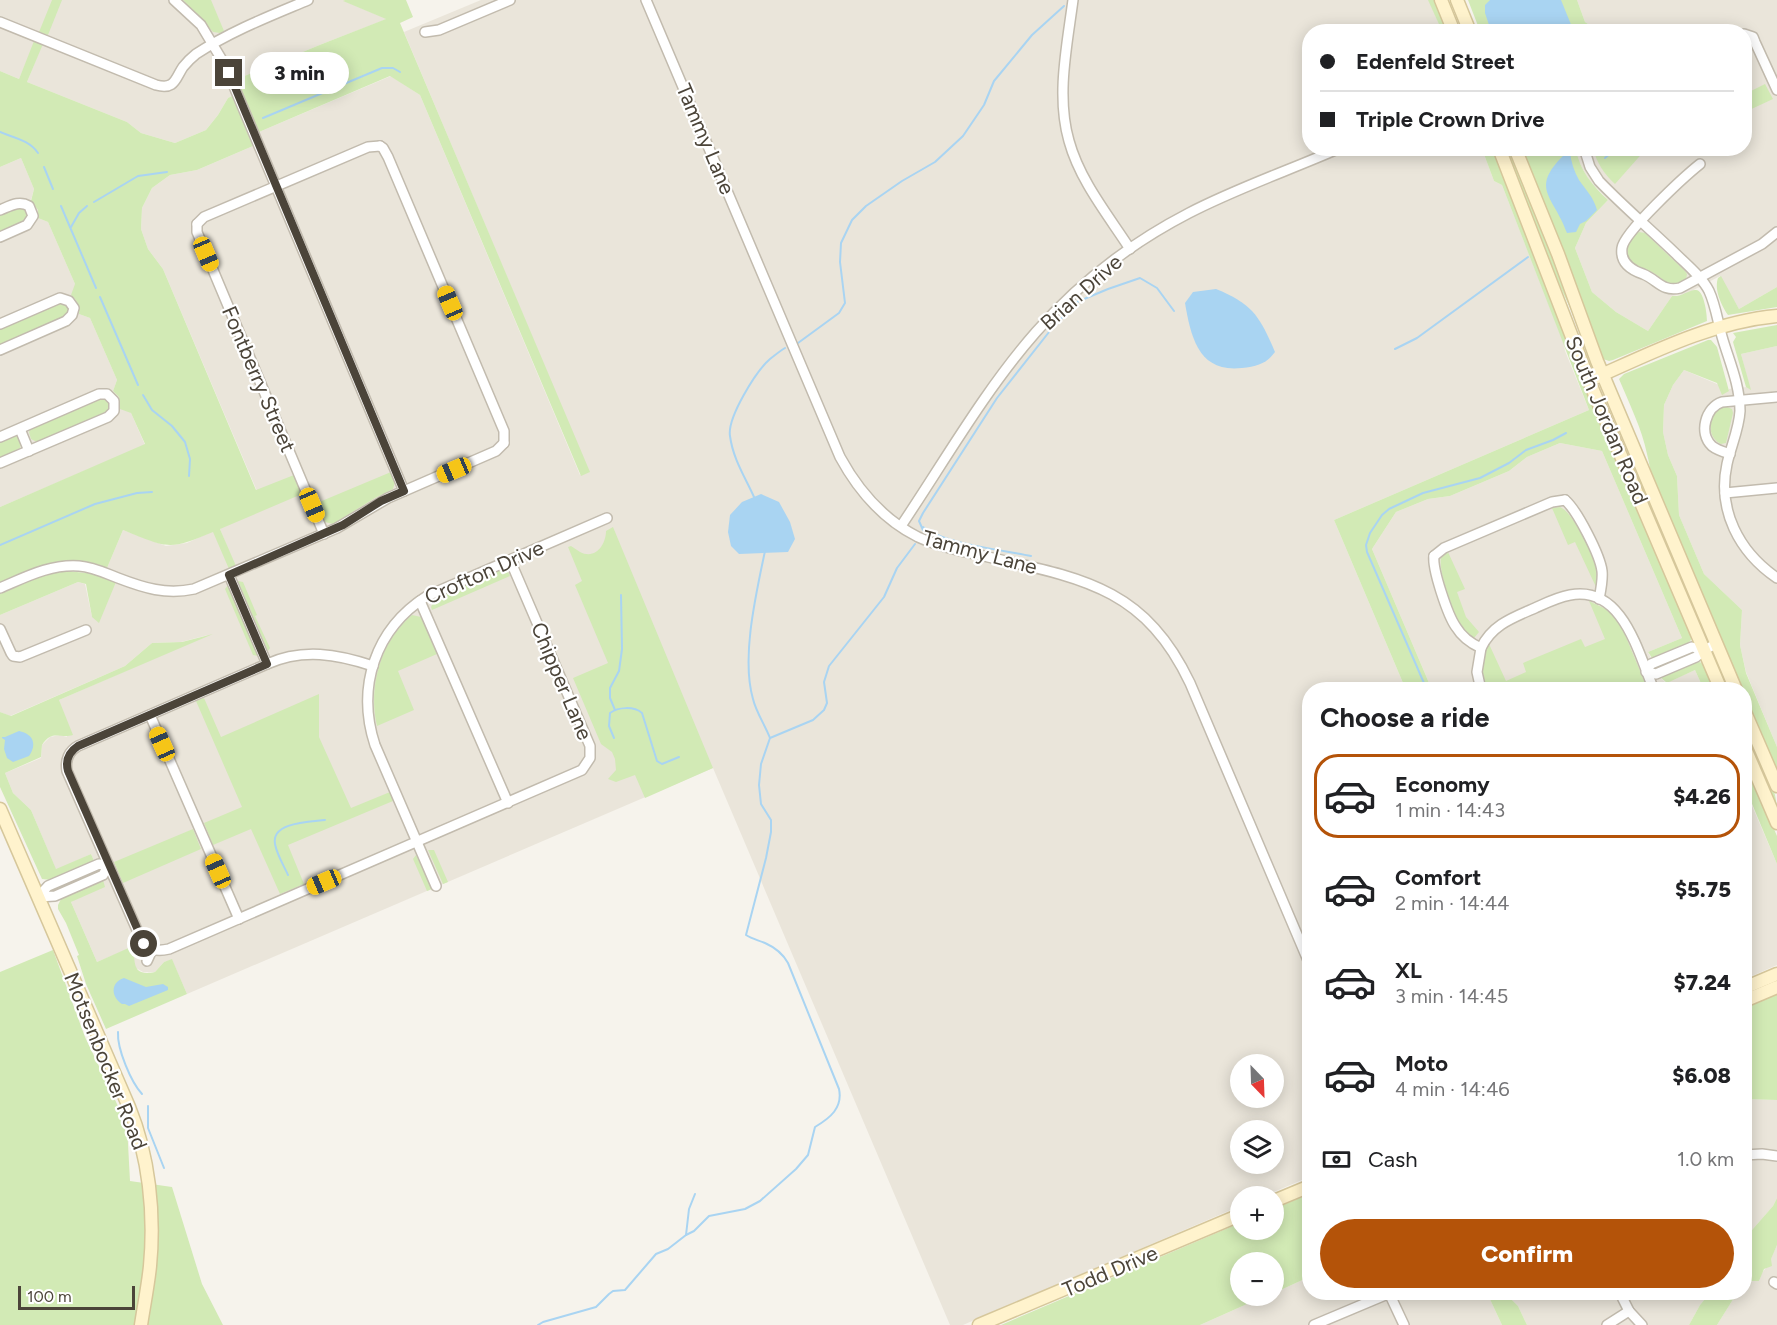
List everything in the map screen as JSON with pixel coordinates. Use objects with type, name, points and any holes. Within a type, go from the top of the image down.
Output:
[{"type":"main road","points":[[1457,0],[1467,24]]},
{"type":"main road","points":[[1443,1],[1451,24]]},
{"type":"main road","name":"South Jordan Road","points":[[1502,156],[1589,381],[1718,682]]},
{"type":"main road","name":"South Jordan Road","points":[[1518,156],[1603,374],[1733,682]]},
{"type":"main road","points":[[1589,381],[1691,336],[1746,320],[1777,316]]},
{"type":"main road","points":[[1752,728],[1777,786]]},
{"type":"main road","points":[[1752,765],[1777,823]]},
{"type":"main road","name":"Motsenbocker Road","points":[[0,809],[132,1114],[142,1143],[150,1202],[151,1238],[150,1269],[141,1325]]},
{"type":"main road","points":[[1752,985],[1777,974]]},
{"type":"main road","points":[[1752,997],[1777,987]]},
{"type":"main road","points":[[1284,1197],[1302,1189]]},
{"type":"main road","name":"Todd Drive","points":[[979,1325],[1230,1219]]},
{"type":"street","points":[[174,0],[196,20],[229,73],[404,491]]},
{"type":"street","points":[[0,22],[170,89],[190,58],[235,31],[308,0]]},
{"type":"street","points":[[425,32],[439,30],[510,0]]},
{"type":"street","name":"Tammy Lane","points":[[646,0],[840,457],[851,476],[870,501],[918,537],[950,548],[1059,573],[1093,584],[1131,607],[1160,634],[1179,662],[1196,696],[1302,946]]},
{"type":"street","points":[[1073,0],[1064,74],[1064,104],[1068,135],[1073,153],[1085,178],[1130,249]]},
{"type":"street","points":[[1752,39],[1777,90]]},
{"type":"street","points":[[0,588],[46,569],[67,566],[90,568],[144,588],[170,592],[194,589],[348,523],[381,501],[508,445],[381,143],[275,186]]},
{"type":"street","name":"Brian Drive","points":[[902,526],[971,420],[1025,345],[1084,283],[1130,249],[1190,212],[1321,156]]},
{"type":"street","points":[[1586,156],[1596,177],[1700,279],[1708,290],[1739,401],[1738,423],[1725,475],[1725,493],[1730,518],[1742,544],[1761,566],[1777,578]]},
{"type":"street","points":[[1700,164],[1627,237],[1622,248],[1623,259],[1632,270],[1666,289],[1680,288],[1762,244],[1777,232]]},
{"type":"street","name":"Fontberry Street","points":[[275,186],[194,222],[324,534]]},
{"type":"street","points":[[0,210],[16,203],[23,203],[29,206],[33,216],[27,225],[0,237]]},
{"type":"street","points":[[0,324],[60,298],[69,301],[74,309],[66,321],[0,350]]},
{"type":"street","points":[[0,437],[99,394],[107,394],[114,401],[114,411],[108,417],[0,463]]},
{"type":"street","points":[[1730,454],[1716,449],[1709,442],[1706,418],[1710,410],[1717,404],[1777,397]]},
{"type":"street","points":[[20,429],[29,451]]},
{"type":"street","points":[[1725,493],[1777,488]]},
{"type":"street","points":[[1481,648],[1463,637],[1452,620],[1432,554],[1552,502],[1565,498],[1590,540],[1599,561],[1602,578],[1599,599]]},
{"type":"street","name":"Crofton Drive","points":[[436,885],[371,732],[368,699],[373,666],[381,644],[390,629],[407,610],[432,593],[607,518]]},
{"type":"street","points":[[584,528],[588,538]]},
{"type":"street","name":"Chipper Lane","points":[[152,950],[169,949],[582,770],[588,762],[590,750],[588,742],[510,560]]},
{"type":"street","points":[[229,575],[267,664]]},
{"type":"street","points":[[1479,682],[1477,663],[1481,648],[1487,636],[1500,624],[1558,598],[1580,594],[1599,599],[1612,606],[1624,621],[1650,682]]},
{"type":"street","points":[[420,601],[508,803]]},
{"type":"street","points":[[0,629],[13,656],[20,657],[86,630]]},
{"type":"street","points":[[1646,672],[1656,674],[1696,657],[1716,644]]},
{"type":"street","points":[[147,961],[152,950],[141,939],[68,771],[66,762],[71,751],[267,664],[295,655],[322,654],[373,666]]},
{"type":"street","points":[[150,715],[239,919]]},
{"type":"street","points":[[58,753],[68,757]]},
{"type":"street","points":[[588,762],[599,766]]},
{"type":"street","points":[[38,897],[48,886],[99,864],[108,866]]},
{"type":"street","points":[[1752,1155],[1777,1156]]},
{"type":"street","points":[[1314,1325],[1373,1300]]},
{"type":"street","points":[[1392,1300],[1404,1325]]},
{"type":"street","points":[[1624,1300],[1629,1311],[1642,1325]]},
{"type":"street","points":[[1607,1325],[1629,1311]]},
{"type":"shaded area","points":[[0,0],[345,0],[387,19],[237,79],[232,96],[228,98],[206,130],[175,143],[141,133],[127,122],[27,82],[42,45],[35,41],[19,79],[0,71]]},
{"type":"shaded area","points":[[481,0],[1429,0],[1439,24],[1302,24],[1302,156],[1485,156],[1494,181],[1502,185],[1589,410],[1334,520],[1403,682],[1302,682],[1302,1180],[1284,1188],[1230,1186],[1230,1210],[963,1325],[950,1325],[713,768],[187,994],[172,960],[164,962],[155,972],[143,972],[134,964],[133,947],[97,962],[71,902],[102,883],[91,854],[56,870],[31,810],[13,793],[5,773],[41,758],[42,745],[50,737],[60,735],[67,737],[59,700],[208,635],[181,642],[152,643],[125,666],[10,716],[0,712],[0,615],[78,582],[85,584],[92,617],[116,583],[107,568],[123,530],[166,546],[187,543],[213,531],[230,568],[235,566],[220,529],[257,491],[163,269],[148,249],[141,229],[142,208],[152,188],[170,175],[197,170],[253,146],[259,132],[391,76],[420,95],[580,475],[589,472],[404,32]]},
{"type":"shaded area","points":[[1577,0],[1777,0],[1777,287],[1739,309],[1720,276],[1686,294],[1672,296],[1648,331],[1616,312],[1592,292],[1575,248],[1586,223],[1608,200],[1588,179],[1578,156],[1752,156],[1752,24],[1588,24],[1585,22]]},
{"type":"shaded area","points":[[21,158],[34,189],[31,200],[38,210],[38,218],[48,222],[75,284],[74,297],[79,306],[79,314],[90,318],[117,380],[113,391],[119,397],[121,406],[131,413],[145,445],[0,507],[0,167]]},
{"type":"shaded area","points":[[1777,346],[1777,747],[1746,672],[1740,645],[1742,610],[1704,574],[1679,515],[1677,476],[1668,455],[1663,432],[1664,405],[1673,385],[1684,370],[1729,391],[1729,389],[1747,387],[1750,389],[1741,354]]},
{"type":"shaded area","points":[[1560,443],[1602,451],[1682,638],[1648,652],[1660,677],[1665,682],[1429,682],[1372,549],[1396,512],[1428,499],[1450,496],[1509,471],[1527,457]]},
{"type":"shaded area","points":[[1695,670],[1700,682],[1668,682]]},
{"type":"shaded area","points":[[1752,806],[1777,864],[1777,965],[1752,976]]},
{"type":"shaded area","points":[[1752,1099],[1777,1100],[1777,1198],[1752,1230]]},
{"type":"shaded area","points":[[1777,1245],[1777,1325],[1717,1325],[1733,1300],[1752,1300],[1752,1281],[1759,1281]]},
{"type":"shaded area","points":[[1302,1280],[1302,1300],[1490,1300],[1502,1325],[1200,1325],[1243,1306],[1284,1306],[1284,1288]]},
{"type":"shaded area","points":[[1512,1300],[1704,1300],[1689,1325],[1527,1325],[1518,1306]]},
{"type":"green space","points":[[52,0],[62,0],[48,35],[39,32]]},
{"type":"green space","points":[[183,0],[211,0],[224,31],[213,32]]},
{"type":"green space","points":[[406,0],[413,17],[400,23],[590,472],[581,476],[420,95],[390,76],[259,132],[237,79],[386,19],[343,1]]},
{"type":"green space","points":[[1428,0],[1436,0],[1446,24],[1439,24]]},
{"type":"green space","points":[[1468,0],[1577,0],[1585,22],[1588,24],[1477,24]]},
{"type":"green space","points":[[34,41],[43,44],[27,82],[127,122],[141,133],[175,143],[206,130],[228,98],[232,96],[253,146],[197,170],[170,175],[152,188],[142,208],[141,229],[148,249],[163,269],[256,490],[294,475],[302,494],[220,529],[236,566],[229,569],[213,532],[186,542],[168,545],[150,541],[123,530],[107,568],[92,563],[65,561],[40,566],[0,583],[0,507],[145,444],[131,413],[120,409],[119,397],[113,391],[117,380],[90,318],[79,314],[78,303],[71,295],[75,284],[48,222],[38,218],[38,210],[31,201],[34,189],[21,158],[0,167],[0,71],[19,79]]},
{"type":"green space","points":[[1765,84],[1773,99],[1752,109],[1752,90]]},
{"type":"green space","points":[[1485,156],[1497,156],[1691,634],[1691,640],[1686,645],[1652,658],[1648,652],[1682,638],[1602,451],[1560,443],[1527,457],[1509,471],[1450,496],[1428,499],[1396,512],[1372,549],[1429,682],[1403,682],[1334,520],[1589,410],[1502,185],[1494,181]]},
{"type":"green space","points":[[1507,156],[1513,156],[1552,251],[1574,311],[1572,312],[1543,250]]},
{"type":"green space","points":[[1523,156],[1578,156],[1588,177],[1608,200],[1586,223],[1575,248],[1592,292],[1616,312],[1648,331],[1672,296],[1696,290],[1703,298],[1707,321],[1613,360],[1603,359]]},
{"type":"green space","points":[[1596,156],[1640,156],[1615,184],[1601,168]]},
{"type":"green space","points":[[14,208],[23,208],[27,213],[26,217],[17,226],[0,233],[0,214]]},
{"type":"green space","points":[[1639,232],[1645,233],[1685,271],[1686,280],[1675,284],[1668,283],[1630,260],[1627,251],[1629,243]]},
{"type":"green space","points":[[1721,276],[1739,309],[1777,287],[1777,307],[1728,315],[1718,292],[1717,282]]},
{"type":"green space","points":[[60,302],[67,305],[69,310],[65,318],[0,346],[0,328]]},
{"type":"green space","points":[[1777,325],[1777,346],[1741,354],[1751,390],[1746,387],[1733,342],[1736,337],[1733,333]]},
{"type":"green space","points":[[1708,340],[1711,340],[1717,347],[1729,391],[1722,395],[1717,383],[1684,370],[1673,385],[1664,405],[1663,432],[1668,455],[1677,476],[1679,515],[1704,574],[1742,610],[1740,645],[1750,682],[1739,682],[1652,477],[1642,435],[1619,379],[1624,374]]},
{"type":"green space","points":[[100,397],[109,399],[108,412],[41,441],[31,439],[29,432],[31,428]]},
{"type":"green space","points":[[1725,406],[1732,409],[1733,413],[1726,443],[1721,444],[1714,438],[1710,424],[1715,411]]},
{"type":"green space","points":[[14,435],[19,438],[20,448],[0,459],[0,440]]},
{"type":"green space","points":[[391,472],[395,482],[393,489],[333,524],[325,522],[317,503]]},
{"type":"green space","points":[[1637,475],[1641,476],[1697,608],[1700,626],[1636,478]]},
{"type":"green space","points":[[1560,507],[1571,517],[1587,544],[1596,568],[1596,587],[1575,542],[1568,545],[1552,508]]},
{"type":"green space","points":[[613,527],[713,768],[645,798],[635,775],[616,782],[608,779],[616,770],[615,759],[612,752],[601,744],[573,678],[608,663],[575,585],[582,581],[568,547],[571,546],[580,552],[591,554],[599,549],[606,531]]},
{"type":"green space","points":[[1448,552],[1465,589],[1457,592],[1466,617],[1479,632],[1474,638],[1460,624],[1447,591],[1441,558]]},
{"type":"green space","points":[[500,570],[508,572],[510,576],[432,610],[435,599]]},
{"type":"green space","points":[[67,571],[96,574],[116,582],[99,623],[92,617],[86,584],[78,582],[0,615],[0,594],[44,575]]},
{"type":"green space","points":[[238,581],[243,582],[270,648],[268,651]]},
{"type":"green space","points":[[228,585],[258,656],[253,655],[225,589]]},
{"type":"green space","points":[[1589,601],[1608,610],[1621,625],[1645,682],[1485,682],[1484,656],[1489,644],[1506,681],[1526,672],[1523,663],[1581,639],[1585,647],[1605,639]]},
{"type":"green space","points":[[412,615],[421,617],[437,654],[398,671],[414,710],[377,726],[374,696],[379,666],[392,638]]},
{"type":"green space","points":[[213,634],[59,700],[73,735],[49,737],[42,745],[41,757],[5,773],[13,793],[31,810],[56,869],[91,854],[94,861],[51,880],[42,879],[0,787],[0,712],[11,716],[125,666],[152,643],[182,642]]},
{"type":"green space","points":[[1700,662],[1705,666],[1712,682],[1700,682],[1695,670],[1669,682],[1660,677]]},
{"type":"green space","points":[[1752,687],[1777,747],[1777,773],[1752,713]]},
{"type":"green space","points":[[319,694],[319,737],[351,808],[390,792],[393,801],[288,845],[304,884],[280,894],[251,829],[213,845],[204,823],[242,807],[196,701],[204,698],[221,737]]},
{"type":"green space","points":[[1752,744],[1770,779],[1777,811],[1752,750]]},
{"type":"green space","points":[[1752,778],[1777,836],[1777,864],[1752,804]]},
{"type":"green space","points":[[193,829],[201,849],[123,883],[114,862]]},
{"type":"green space","points":[[428,850],[434,850],[448,882],[443,884]]},
{"type":"green space","points":[[416,855],[432,889],[427,891],[413,859]]},
{"type":"green space","points":[[103,880],[105,887],[71,902],[97,962],[133,946],[136,966],[141,972],[155,972],[164,962],[172,959],[187,994],[106,1029],[86,984],[77,956],[79,955],[58,909],[62,897]]},
{"type":"green space","points":[[53,950],[85,1037],[127,1125],[130,1181],[172,1187],[202,1284],[223,1325],[0,1325],[0,972]]},
{"type":"green space","points":[[1775,992],[1777,994],[1777,1100],[1752,1099],[1752,1003]]},
{"type":"green space","points":[[1302,1197],[1302,1280],[1284,1288],[1284,1252],[1230,1252],[1230,1306],[1243,1306],[1200,1325],[1001,1325],[1230,1227],[1230,1240],[1284,1240],[1284,1205]]},
{"type":"green space","points":[[1777,1198],[1777,1245],[1771,1259],[1772,1266],[1764,1269],[1759,1281],[1752,1281],[1752,1230]]},
{"type":"green space","points":[[1490,1300],[1512,1300],[1518,1306],[1527,1325],[1502,1325]]},
{"type":"green space","points":[[1704,1300],[1733,1300],[1717,1325],[1689,1325]]},
{"type":"water","points":[[1490,0],[1561,0],[1571,24],[1489,24],[1485,5]]},
{"type":"water","points":[[1563,156],[1571,156],[1579,180],[1596,206],[1597,210],[1580,224],[1576,232],[1567,233],[1547,192],[1546,184],[1555,165]]},
{"type":"water","points":[[1216,289],[1247,306],[1265,330],[1275,352],[1261,364],[1242,368],[1216,365],[1207,359],[1194,340],[1185,303],[1193,292]]},
{"type":"water","points":[[761,494],[779,502],[790,522],[795,539],[788,552],[739,554],[731,546],[728,532],[730,515],[742,502]]},
{"type":"water","points":[[19,731],[31,737],[33,748],[29,756],[13,762],[7,758],[4,749],[5,740],[2,737]]},
{"type":"water","points":[[124,978],[146,987],[163,984],[168,987],[168,990],[129,1006],[122,1004],[114,994],[116,983]]},
{"type":"waterway","points":[[798,343],[839,313],[845,303],[840,262],[841,243],[852,220],[866,206],[935,162],[963,136],[984,105],[994,81],[1032,35],[1064,6]]},
{"type":"waterway","points":[[263,118],[382,68],[393,68],[400,72]]},
{"type":"waterway","points":[[0,132],[26,142],[38,153]]},
{"type":"waterway","points":[[44,167],[53,189]]},
{"type":"waterway","points":[[94,202],[138,176],[167,172]]},
{"type":"waterway","points":[[61,206],[96,288]]},
{"type":"waterway","points":[[71,227],[79,213],[87,206]]},
{"type":"waterway","points":[[1395,349],[1417,338],[1528,257]]},
{"type":"waterway","points":[[923,530],[919,521],[923,513],[997,398],[1053,327],[1077,302],[1140,278],[1157,288],[1174,311]]},
{"type":"waterway","points":[[100,297],[138,385]]},
{"type":"waterway","points":[[754,497],[734,452],[730,428],[738,407],[757,374],[770,359],[785,348]]},
{"type":"waterway","points":[[143,395],[152,410],[172,426],[185,442],[190,459],[189,476]]},
{"type":"waterway","points":[[1424,682],[1367,552],[1366,545],[1370,533],[1389,509],[1423,493],[1480,478],[1509,463],[1526,450],[1566,433]]},
{"type":"waterway","points":[[0,545],[95,504],[137,493],[152,492]]},
{"type":"waterway","points":[[923,527],[959,542],[1031,556]]},
{"type":"waterway","points":[[538,1325],[596,1307],[613,1291],[625,1290],[656,1254],[668,1249],[694,1231],[709,1216],[745,1209],[760,1201],[796,1169],[808,1155],[815,1127],[826,1120],[837,1107],[839,1089],[788,963],[772,947],[746,935],[771,832],[771,820],[761,804],[759,785],[761,764],[770,738],[813,720],[824,710],[827,703],[824,682],[829,666],[884,597],[897,568],[915,544]]},
{"type":"waterway","points":[[765,551],[751,626],[749,665],[754,704],[770,738]]},
{"type":"waterway","points":[[615,710],[610,698],[610,688],[619,671],[622,649],[621,595]]},
{"type":"waterway","points":[[614,738],[609,726],[610,713],[622,709],[635,709],[642,713],[657,761],[662,764],[679,757]]},
{"type":"waterway","points":[[288,875],[275,844],[275,837],[279,831],[293,824],[325,820]]},
{"type":"waterway","points":[[118,1032],[126,1065],[133,1082],[142,1094]]},
{"type":"waterway","points":[[148,1106],[148,1128],[164,1168]]},
{"type":"waterway","points":[[686,1235],[689,1209],[695,1194]]},
{"type":"route","points":[[144,944],[68,771],[66,762],[71,751],[267,664],[229,575],[343,525],[381,501],[404,491],[229,73]]}]
